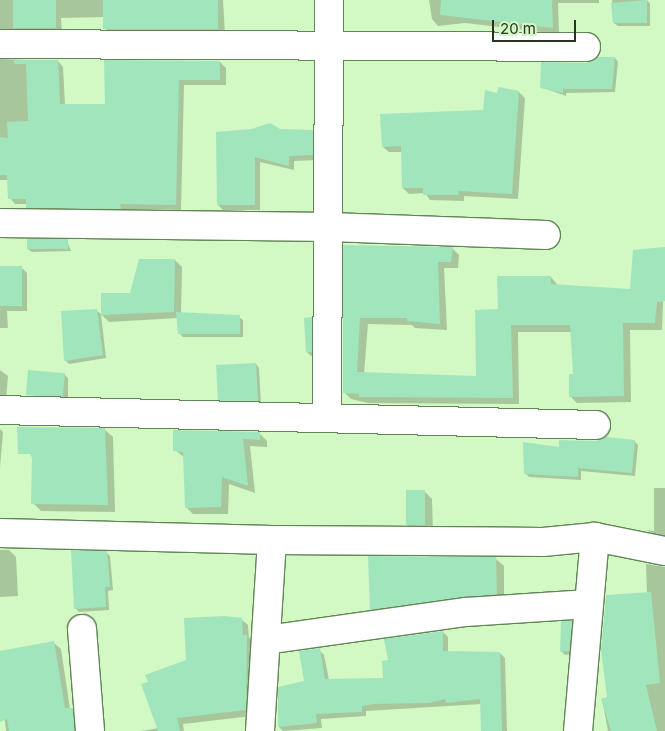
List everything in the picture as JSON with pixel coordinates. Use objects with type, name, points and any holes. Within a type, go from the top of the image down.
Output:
[{"type":"street","points":[[327,416],[330,227],[329,0]]},
{"type":"street","points":[[0,44],[328,48],[586,47]]},
{"type":"street","points":[[0,223],[330,227],[546,235]]},
{"type":"street","points":[[0,410],[327,416],[596,425]]},
{"type":"street","points":[[0,532],[272,540],[543,542],[595,537],[665,551]]},
{"type":"street","points":[[578,731],[595,537]]},
{"type":"street","points":[[260,731],[272,540]]},
{"type":"street","points":[[266,640],[466,612],[589,604]]},
{"type":"street","points":[[82,629],[90,731]]},
{"type":"building","points":[[13,0],[56,0],[56,28],[13,28]]},
{"type":"building","points":[[103,0],[218,0],[218,29],[103,29]]},
{"type":"building","points":[[441,0],[552,0],[553,28],[440,15]]},
{"type":"building","points":[[647,0],[647,23],[613,23],[611,3]]},
{"type":"building","points":[[597,57],[615,57],[612,89],[563,89],[563,93],[540,88],[541,62],[586,63]]},
{"type":"building","points":[[14,60],[58,60],[60,104],[105,104],[104,60],[220,61],[220,80],[179,80],[176,205],[120,204],[121,209],[26,208],[26,199],[8,199],[7,175],[0,175],[0,137],[8,138],[7,122],[28,121],[26,64],[15,64]]},
{"type":"building","points":[[499,87],[519,91],[512,194],[459,191],[458,195],[423,195],[423,188],[402,188],[401,146],[382,147],[380,114],[483,110],[485,90],[497,93]]},
{"type":"building","points":[[270,123],[280,129],[313,130],[313,155],[289,156],[289,166],[255,157],[255,205],[217,205],[216,132],[251,129]]},
{"type":"building","points":[[27,239],[68,239],[68,249],[27,249]]},
{"type":"building","points":[[343,245],[453,247],[451,262],[438,262],[440,324],[407,321],[407,318],[360,318],[357,372],[476,376],[475,310],[498,309],[497,276],[551,276],[551,284],[630,289],[633,250],[665,247],[665,301],[657,302],[655,323],[623,323],[624,396],[569,397],[569,374],[573,374],[570,325],[511,325],[513,398],[359,397],[359,394],[343,393]]},
{"type":"building","points":[[139,259],[175,259],[174,312],[101,315],[101,293],[130,293]]},
{"type":"building","points":[[0,266],[22,266],[22,306],[0,306]]},
{"type":"building","points":[[97,309],[103,355],[64,361],[61,311]]},
{"type":"building","points":[[176,312],[240,315],[240,334],[178,334]]},
{"type":"building","points":[[312,317],[312,352],[306,352],[304,318]]},
{"type":"building","points":[[256,363],[258,401],[218,403],[216,365]]},
{"type":"building","points":[[28,370],[65,373],[63,398],[26,395]]},
{"type":"building","points":[[17,427],[105,428],[108,505],[31,504],[32,458],[30,454],[18,454]]},
{"type":"building","points":[[173,430],[260,432],[260,440],[243,439],[248,486],[222,477],[221,507],[185,508],[183,452],[173,451]]},
{"type":"building","points":[[606,437],[635,440],[632,473],[578,468],[578,477],[524,474],[523,442],[559,447],[559,440],[596,441]]},
{"type":"building","points":[[406,490],[425,490],[425,525],[406,525]]},
{"type":"building","points":[[71,550],[107,551],[110,587],[105,587],[106,607],[74,609]]},
{"type":"building","points":[[368,556],[496,557],[497,594],[370,610]]},
{"type":"building","points":[[651,592],[660,683],[646,685],[657,731],[611,731],[601,699],[607,697],[601,650],[606,595]]},
{"type":"building","points":[[225,616],[242,618],[243,635],[247,635],[246,710],[177,718],[180,731],[158,731],[141,684],[148,682],[145,675],[186,660],[184,618]]},
{"type":"building","points":[[561,621],[572,621],[569,651],[560,652]]},
{"type":"building","points":[[443,631],[443,651],[500,652],[502,731],[481,731],[480,699],[446,703],[445,699],[429,703],[373,704],[362,706],[362,712],[316,714],[317,723],[278,727],[278,687],[304,681],[299,651],[320,648],[325,679],[383,678],[382,661],[388,660],[384,639]]},
{"type":"building","points":[[54,641],[65,708],[73,708],[74,731],[9,731],[7,719],[0,722],[0,651]]}]
